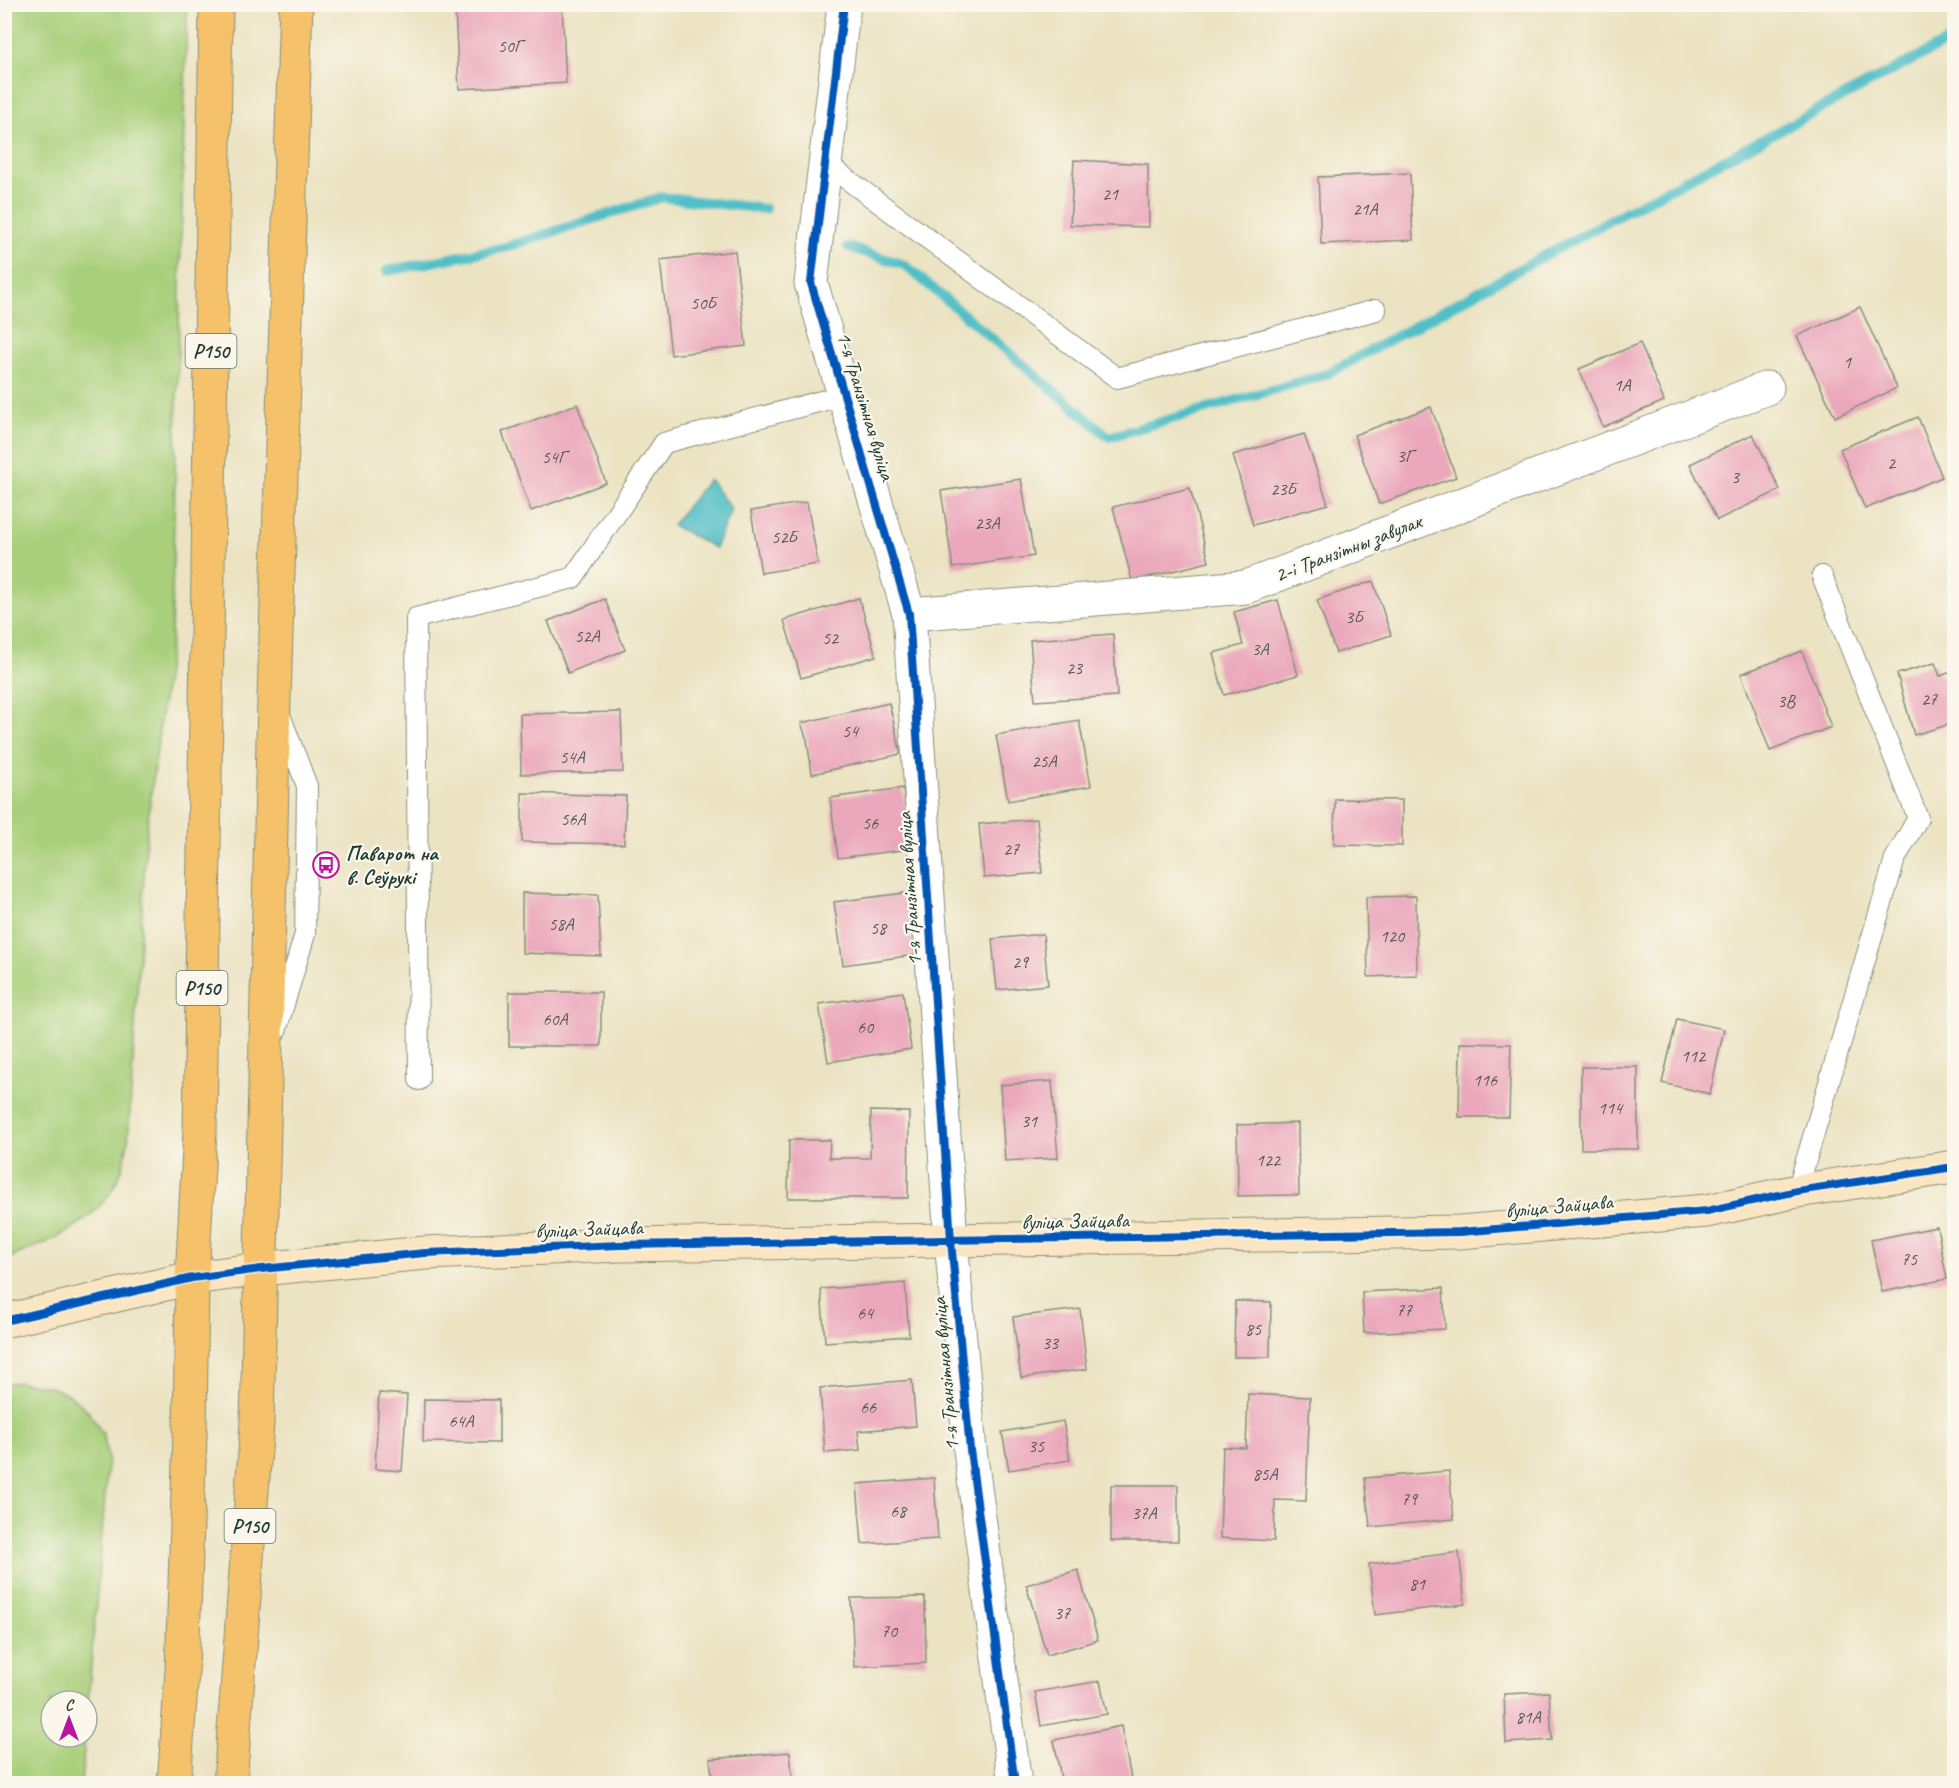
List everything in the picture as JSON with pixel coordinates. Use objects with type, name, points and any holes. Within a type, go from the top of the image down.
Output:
[{"type":"main road","name":"Р150","points":[[174,1784],[182,1671],[190,1434],[192,1278],[200,1131],[216,4]]},
{"type":"main road","name":"Р150","points":[[230,1784],[256,1424],[274,698],[296,4]]},
{"type":"street","name":"1-я Транзітная вуліца","points":[[844,4],[811,283],[909,614],[951,1240],[970,1450],[1016,1784]]},
{"type":"street","name":"2-і Транзітны завулак","points":[[909,614],[1246,587],[1767,388]]},
{"type":"street","name":"вуліца Зайцава","points":[[4,1321],[192,1278],[425,1253],[620,1245],[1460,1232],[1707,1211],[1797,1191],[1954,1167]]},
{"type":"lane","points":[[825,163],[1117,378],[1376,310]]},
{"type":"lane","points":[[419,1080],[416,618],[573,578],[664,443],[844,395]]},
{"type":"lane","points":[[1797,1191],[1895,859],[1918,818],[1822,576]]},
{"type":"green space","points":[[5,4],[187,5],[171,639],[147,825],[128,1142],[122,1169],[103,1203],[89,1216],[58,1237],[5,1259]]},
{"type":"green space","points":[[17,1382],[47,1386],[70,1395],[88,1411],[103,1434],[108,1459],[89,1689],[39,1689],[39,1749],[84,1749],[81,1783],[5,1783],[4,1384]]},
{"type":"water","points":[[709,479],[731,509],[715,548],[672,525]]},
{"type":"building","points":[[562,4],[566,83],[459,89],[455,9]]},
{"type":"building","points":[[1074,160],[1148,164],[1149,227],[1070,225]]},
{"type":"building","points":[[1410,173],[1413,240],[1321,244],[1318,177]]},
{"type":"building","points":[[735,251],[746,346],[671,355],[660,260]]},
{"type":"building","points":[[1860,307],[1897,388],[1835,417],[1797,336]]},
{"type":"building","points":[[1640,343],[1664,401],[1603,427],[1579,369]]},
{"type":"building","points":[[577,404],[606,483],[531,511],[502,432]]},
{"type":"building","points":[[1431,407],[1456,477],[1379,504],[1354,435]]},
{"type":"building","points":[[1918,417],[1942,477],[1865,509],[1840,449]]},
{"type":"building","points":[[1304,434],[1328,504],[1253,525],[1233,455]]},
{"type":"building","points":[[1753,434],[1780,490],[1717,520],[1690,464]]},
{"type":"building","points":[[1021,479],[1034,556],[953,568],[941,491]]},
{"type":"building","points":[[1190,488],[1209,562],[1132,581],[1113,507]]},
{"type":"building","points":[[807,502],[818,564],[761,573],[751,511]]},
{"type":"building","points":[[1373,581],[1391,635],[1336,653],[1317,600]]},
{"type":"building","points":[[859,598],[876,656],[801,678],[784,620]]},
{"type":"building","points":[[605,599],[625,650],[568,673],[548,621]]},
{"type":"building","points":[[1278,600],[1298,675],[1224,695],[1213,653],[1243,645],[1234,612]]},
{"type":"building","points":[[1113,634],[1117,696],[1035,701],[1030,640]]},
{"type":"building","points":[[1802,651],[1831,727],[1770,751],[1741,674]]},
{"type":"building","points":[[1935,663],[1940,676],[1954,671],[1954,723],[1914,735],[1897,674]]},
{"type":"building","points":[[889,703],[901,754],[812,774],[807,740],[801,723]]},
{"type":"building","points":[[621,712],[623,772],[521,774],[520,714]]},
{"type":"building","points":[[1079,720],[1091,786],[1008,801],[996,735]]},
{"type":"building","points":[[903,788],[911,849],[838,858],[830,798]]},
{"type":"building","points":[[522,793],[626,796],[624,844],[522,842]]},
{"type":"building","points":[[1335,799],[1402,800],[1402,846],[1334,845]]},
{"type":"building","points":[[1037,819],[1042,873],[984,878],[979,824]]},
{"type":"building","points":[[912,892],[921,954],[843,965],[834,902]]},
{"type":"building","points":[[522,893],[598,895],[601,956],[522,953]]},
{"type":"building","points":[[1416,896],[1417,975],[1368,977],[1366,897]]},
{"type":"building","points":[[1043,934],[1048,985],[997,990],[992,939]]},
{"type":"building","points":[[509,992],[601,992],[601,1046],[509,1046]]},
{"type":"building","points":[[903,992],[911,1049],[828,1062],[819,1004]]},
{"type":"building","points":[[1677,1019],[1724,1029],[1710,1094],[1662,1083]]},
{"type":"building","points":[[1460,1043],[1511,1044],[1509,1117],[1459,1117]]},
{"type":"building","points":[[1581,1067],[1638,1067],[1638,1149],[1581,1149]]},
{"type":"building","points":[[1052,1081],[1058,1158],[1005,1161],[1000,1085]]},
{"type":"building","points":[[871,1111],[909,1112],[908,1198],[788,1198],[789,1140],[830,1140],[829,1158],[870,1158]]},
{"type":"building","points":[[1298,1123],[1299,1195],[1238,1196],[1237,1125]]},
{"type":"building","points":[[1937,1227],[1947,1279],[1882,1292],[1871,1240]]},
{"type":"building","points":[[905,1283],[909,1336],[825,1342],[821,1289]]},
{"type":"building","points":[[1443,1288],[1445,1329],[1364,1333],[1362,1292]]},
{"type":"building","points":[[1235,1301],[1271,1302],[1270,1357],[1234,1357]]},
{"type":"building","points":[[1080,1309],[1087,1369],[1021,1378],[1013,1317]]},
{"type":"building","points":[[912,1380],[916,1426],[858,1431],[860,1450],[825,1453],[820,1388]]},
{"type":"building","points":[[379,1393],[407,1395],[402,1471],[375,1469]]},
{"type":"building","points":[[1248,1394],[1310,1397],[1306,1501],[1275,1500],[1274,1541],[1220,1538],[1223,1447],[1246,1448]]},
{"type":"building","points":[[424,1399],[499,1400],[499,1443],[423,1442]]},
{"type":"building","points":[[1063,1421],[1070,1460],[1009,1470],[1002,1432]]},
{"type":"building","points":[[1449,1471],[1454,1519],[1370,1527],[1365,1478]]},
{"type":"building","points":[[934,1478],[938,1539],[862,1544],[857,1484]]},
{"type":"building","points":[[1111,1485],[1178,1485],[1178,1541],[1111,1541]]},
{"type":"building","points":[[1459,1552],[1465,1604],[1375,1615],[1369,1564]]},
{"type":"building","points":[[1078,1570],[1098,1640],[1047,1655],[1026,1585]]},
{"type":"building","points":[[925,1597],[926,1663],[854,1667],[851,1598]]},
{"type":"building","points":[[1100,1681],[1107,1714],[1041,1726],[1035,1692]]},
{"type":"building","points":[[1549,1692],[1552,1740],[1506,1743],[1504,1694]]},
{"type":"building","points":[[1121,1726],[1132,1784],[1062,1784],[1054,1740]]},
{"type":"building","points":[[790,1752],[793,1784],[713,1784],[710,1759]]},
{"type":"building","points":[[531,1780],[532,1784],[511,1784],[510,1782]]},
{"type":"waterway","points":[[848,247],[905,265],[1109,437],[1327,374],[1612,219],[1954,38]]},
{"type":"waterway","points":[[387,271],[506,247],[662,197],[765,209]]},
{"type":"cycle path","points":[[844,4],[811,283],[909,614],[951,1240],[970,1450],[1015,1784]]},
{"type":"cycle path","points":[[4,1321],[192,1278],[425,1253],[620,1245],[1460,1232],[1707,1211],[1797,1191],[1954,1167]]},
{"type":"place","name":"Паварот на в. Сеўрукі","points":[[326,865]]}]
